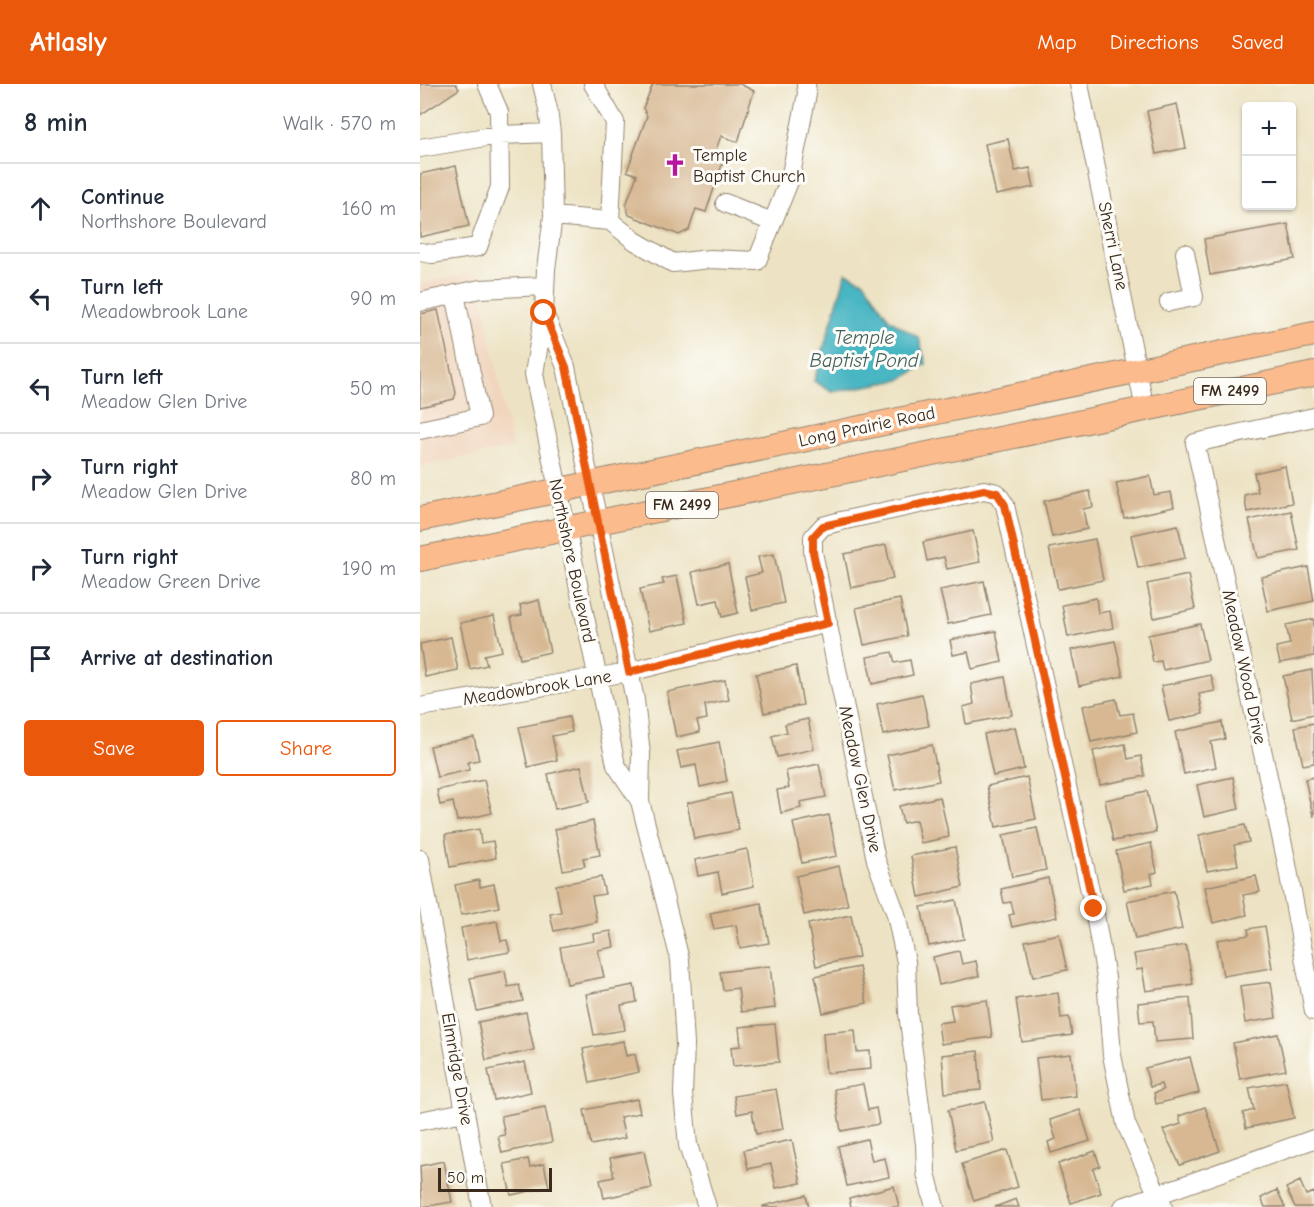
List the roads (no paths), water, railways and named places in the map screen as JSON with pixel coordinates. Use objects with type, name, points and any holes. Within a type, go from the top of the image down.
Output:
[{"type":"main road","name":"Long Prairie Road","points":[[420,519],[1314,334]]},
{"type":"main road","name":"FM 2499","points":[[420,559],[1314,374]]},
{"type":"street","points":[[420,252],[432,254],[478,247],[500,187],[499,112],[487,84]]},
{"type":"street","name":"Northshore Boulevard","points":[[542,84],[548,109],[553,216],[544,313],[534,374],[596,679],[616,765],[640,801]]},
{"type":"street","points":[[592,84],[615,122],[610,221]]},
{"type":"street","points":[[553,216],[610,221],[635,241],[673,263],[710,260],[757,261],[790,179],[807,94],[806,84]]},
{"type":"street","name":"Sherri Lane","points":[[1078,84],[1145,409]]},
{"type":"street","points":[[420,148],[498,135],[550,133]]},
{"type":"street","points":[[724,203],[772,222]]},
{"type":"street","points":[[1169,302],[1194,297],[1185,253]]},
{"type":"street","points":[[420,302],[480,289],[545,286]]},
{"type":"street","points":[[420,430],[480,417],[455,294]]},
{"type":"street","name":"Northshore Boulevard","points":[[544,313],[566,367],[629,672],[641,754],[640,801],[680,960],[685,1044],[683,1094],[688,1145],[707,1207]]},
{"type":"street","name":"Meadow Wood Drive","points":[[1314,417],[1195,443],[1286,859],[1314,1011]]},
{"type":"street","name":"Meadow Glen Drive","points":[[935,1207],[926,1173],[925,1144],[908,1013],[906,962],[896,914],[876,860],[813,552],[813,537],[823,526],[984,490],[994,492],[1005,505],[1091,897],[1106,978],[1112,1055],[1126,1124],[1160,1202]]},
{"type":"street","name":"Meadowbrook Lane","points":[[420,707],[596,679],[828,623]]},
{"type":"street","name":"Elmridge Drive","points":[[420,859],[482,1207]]},
{"type":"street","points":[[420,1121],[464,1112]]},
{"type":"street","points":[[1123,1207],[1160,1202],[1314,1139]]},
{"type":"water","name":"Temple Baptist Pond","points":[[846,273],[864,281],[889,319],[919,338],[926,364],[900,380],[832,392],[814,381]]},
{"type":"place","name":"Temple Baptist Church","points":[[675,165]]}]
